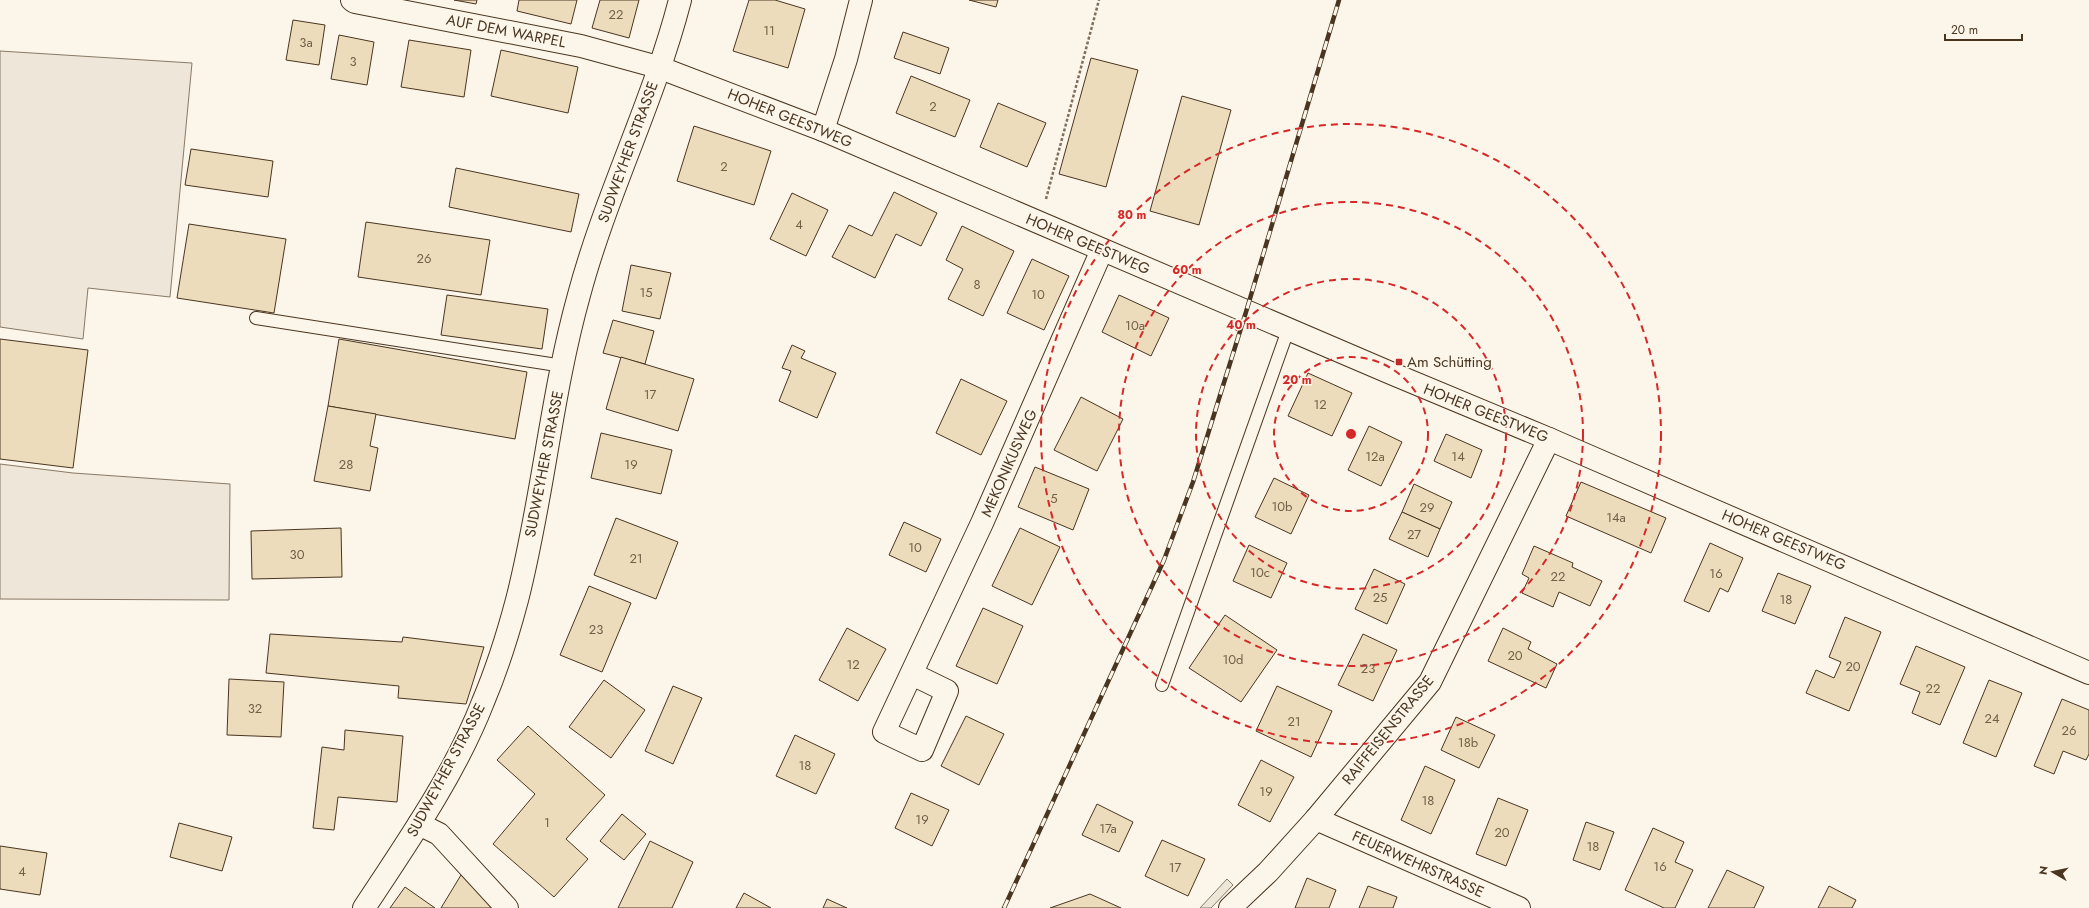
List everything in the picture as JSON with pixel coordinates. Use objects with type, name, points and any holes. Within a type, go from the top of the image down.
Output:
[{"type":"street","name":"AUF DEM WARPEL","points":[[352,0],[355,2],[581,46],[658,67]]},
{"type":"street","name":"SUDWEYHER STRASSE","points":[[364,908],[419,824],[467,737],[483,703],[500,656],[517,600],[563,366],[579,294],[680,0]]},
{"type":"street","points":[[823,130],[846,59],[861,0]]},
{"type":"street","name":"HOHER GEESTWEG","points":[[658,67],[823,130],[1288,330],[1549,439],[2089,673]]},
{"type":"street","name":"MEKONIKUSWEG","points":[[912,674],[1036,403],[1102,250]]},
{"type":"street","name":"RAIFFEISENSTRASSE","points":[[1230,908],[1268,872],[1316,819],[1430,682],[1549,439]]},
{"type":"street","name":"FEUERWEHRSTRASSE","points":[[1316,819],[1519,908]]},
{"type":"street","points":[[419,824],[439,834],[507,908]]},
{"type":"lane","points":[[256,318],[563,366]]},
{"type":"lane","points":[[1162,685],[1288,330]]},
{"type":"path","points":[[1040,223],[1099,0]]},
{"type":"shaded area","points":[[0,51],[192,63],[170,297],[88,288],[83,339],[0,327]]},
{"type":"shaded area","points":[[0,464],[73,473],[230,484],[229,600],[0,599]]},
{"type":"shaded area","points":[[1227,879],[1233,885],[1211,908],[1200,908]]},
{"type":"building","points":[[454,0],[477,0],[476,4]]},
{"type":"building","points":[[519,0],[577,0],[571,24],[517,11]]},
{"type":"building","points":[[600,0],[639,0],[629,38],[592,28]]},
{"type":"building","points":[[749,0],[775,0],[805,9],[788,68],[733,51]]},
{"type":"building","points":[[969,0],[998,0],[996,7]]},
{"type":"building","points":[[293,20],[325,25],[319,65],[286,60]]},
{"type":"building","points":[[903,32],[949,48],[940,74],[894,58]]},
{"type":"building","points":[[339,35],[374,42],[367,85],[331,79]]},
{"type":"building","points":[[409,40],[471,50],[464,97],[401,87]]},
{"type":"building","points":[[501,50],[578,67],[568,113],[491,96]]},
{"type":"building","points":[[1091,58],[1138,70],[1106,187],[1059,174]]},
{"type":"building","points":[[911,76],[970,100],[955,137],[896,113]]},
{"type":"building","points":[[1182,96],[1231,110],[1199,225],[1150,211]]},
{"type":"building","points":[[998,103],[1046,123],[1027,167],[980,147]]},
{"type":"building","points":[[694,126],[771,151],[754,205],[677,181]]},
{"type":"building","points":[[191,149],[273,161],[268,197],[185,185]]},
{"type":"building","points":[[456,168],[579,194],[571,232],[449,207]]},
{"type":"building","points":[[894,192],[937,213],[921,246],[896,234],[875,278],[832,257],[849,225],[872,236]]},
{"type":"building","points":[[792,193],[828,210],[806,256],[770,239]]},
{"type":"building","points":[[366,222],[490,240],[481,295],[358,277]]},
{"type":"building","points":[[189,224],[286,239],[274,313],[177,298]]},
{"type":"building","points":[[962,226],[1014,251],[983,316],[948,299],[963,269],[946,260]]},
{"type":"building","points":[[1032,259],[1069,276],[1044,330],[1007,313]]},
{"type":"building","points":[[631,265],[671,273],[660,319],[622,311]]},
{"type":"building","points":[[447,295],[548,309],[542,349],[441,335]]},
{"type":"building","points":[[1119,295],[1169,318],[1151,356],[1102,332]]},
{"type":"building","points":[[613,320],[654,331],[645,364],[603,353]]},
{"type":"building","points":[[0,339],[88,350],[73,468],[0,459]]},
{"type":"building","points":[[339,339],[527,372],[515,439],[328,406]]},
{"type":"building","points":[[792,345],[805,351],[801,358],[836,373],[817,418],[779,401],[791,371],[782,368]]},
{"type":"building","points":[[621,357],[694,379],[678,431],[606,409]]},
{"type":"building","points":[[1308,373],[1352,393],[1332,436],[1288,416]]},
{"type":"building","points":[[961,379],[1007,401],[981,455],[936,433]]},
{"type":"building","points":[[1081,397],[1123,419],[1097,471],[1054,450]]},
{"type":"building","points":[[328,406],[376,414],[370,446],[378,448],[370,491],[314,481]]},
{"type":"building","points":[[1369,426],[1402,442],[1381,486],[1348,470]]},
{"type":"building","points":[[601,433],[672,450],[661,494],[591,478]]},
{"type":"building","points":[[1446,434],[1482,450],[1471,478],[1434,461]]},
{"type":"building","points":[[1035,467],[1089,489],[1073,530],[1018,507]]},
{"type":"building","points":[[1274,478],[1309,495],[1291,534],[1255,517]]},
{"type":"building","points":[[1581,482],[1666,518],[1651,553],[1566,516]]},
{"type":"building","points":[[1414,484],[1452,502],[1440,529],[1402,512]]},
{"type":"building","points":[[1402,512],[1440,529],[1428,557],[1389,539]]},
{"type":"building","points":[[616,518],[678,542],[656,599],[594,575]]},
{"type":"building","points":[[904,522],[941,539],[926,572],[889,555]]},
{"type":"building","points":[[341,528],[342,577],[252,579],[251,531]]},
{"type":"building","points":[[1020,528],[1060,547],[1032,605],[992,586]]},
{"type":"building","points":[[1710,543],[1743,558],[1728,592],[1720,588],[1709,612],[1684,601]]},
{"type":"building","points":[[1249,545],[1287,563],[1271,598],[1233,581]]},
{"type":"building","points":[[1534,546],[1573,563],[1572,567],[1602,581],[1590,606],[1559,592],[1553,607],[1522,593],[1529,578],[1522,574]]},
{"type":"building","points":[[1374,569],[1405,584],[1387,624],[1355,609]]},
{"type":"building","points":[[1778,573],[1811,586],[1795,624],[1762,611]]},
{"type":"building","points":[[589,586],[631,603],[602,672],[560,655]]},
{"type":"building","points":[[983,608],[1023,626],[997,684],[956,666]]},
{"type":"building","points":[[1225,615],[1277,650],[1241,702],[1189,668]]},
{"type":"building","points":[[1845,617],[1881,632],[1849,711],[1806,693],[1816,670],[1834,678],[1841,662],[1829,657]]},
{"type":"building","points":[[847,628],[886,649],[858,701],[819,680]]},
{"type":"building","points":[[1503,628],[1531,642],[1528,649],[1557,664],[1546,688],[1488,661]]},
{"type":"building","points":[[270,634],[402,642],[403,637],[484,647],[466,704],[398,698],[399,686],[266,673]]},
{"type":"building","points":[[1363,634],[1397,650],[1373,701],[1338,685]]},
{"type":"building","points":[[1916,646],[1965,667],[1940,725],[1912,713],[1920,692],[1900,684]]},
{"type":"building","points":[[229,679],[284,682],[281,737],[227,735]]},
{"type":"building","points":[[604,680],[645,710],[611,758],[569,727]]},
{"type":"building","points":[[1989,680],[2022,693],[1996,757],[1963,743]]},
{"type":"building","points":[[673,686],[702,698],[673,764],[645,751]]},
{"type":"building","points":[[1277,686],[1332,711],[1311,757],[1256,731]]},
{"type":"building","points":[[2062,699],[2089,710],[2089,754],[2086,760],[2063,751],[2054,774],[2034,766]]},
{"type":"building","points":[[966,716],[1004,734],[979,785],[941,766]]},
{"type":"building","points":[[1456,717],[1495,735],[1479,768],[1441,750]]},
{"type":"building","points":[[528,726],[605,795],[566,839],[588,859],[554,897],[493,844],[535,794],[497,760]]},
{"type":"building","points":[[345,730],[403,736],[397,802],[338,797],[334,830],[313,828],[322,747],[344,750]]},
{"type":"building","points":[[795,735],[835,754],[816,794],[776,776]]},
{"type":"building","points":[[1261,760],[1294,777],[1270,822],[1238,805]]},
{"type":"building","points":[[1425,766],[1455,780],[1431,834],[1401,820]]},
{"type":"building","points":[[911,793],[949,810],[932,846],[895,828]]},
{"type":"building","points":[[1498,798],[1528,810],[1506,866],[1476,854]]},
{"type":"building","points":[[1097,804],[1133,822],[1119,852],[1082,835]]},
{"type":"building","points":[[622,814],[646,834],[624,860],[600,841]]},
{"type":"building","points":[[1586,822],[1614,832],[1600,870],[1573,860]]},
{"type":"building","points":[[179,823],[232,837],[222,871],[170,857]]},
{"type":"building","points":[[1653,828],[1684,842],[1675,862],[1693,870],[1675,908],[1664,908],[1625,890]]},
{"type":"building","points":[[1162,840],[1205,859],[1188,896],[1145,876]]},
{"type":"building","points":[[650,841],[693,862],[672,908],[618,908]]},
{"type":"building","points":[[0,846],[47,853],[40,895],[0,889]]},
{"type":"building","points":[[1727,870],[1764,887],[1754,908],[1708,908]]},
{"type":"building","points":[[461,875],[493,908],[441,908]]},
{"type":"building","points":[[1307,878],[1336,890],[1329,908],[1295,908]]},
{"type":"building","points":[[1368,886],[1397,897],[1393,908],[1359,908]]},
{"type":"building","points":[[1829,886],[1856,900],[1852,908],[1818,908]]},
{"type":"building","points":[[405,887],[435,908],[390,908]]},
{"type":"building","points":[[744,893],[771,908],[736,908]]},
{"type":"building","points":[[1090,894],[1121,908],[1050,908]]},
{"type":"building","points":[[827,899],[847,908],[823,908]]},
{"type":"railway","points":[[1004,908],[1164,560],[1193,482],[1246,312],[1339,0]]},
{"type":"place","name":"Am Schütting","points":[[1399,362]]}]
